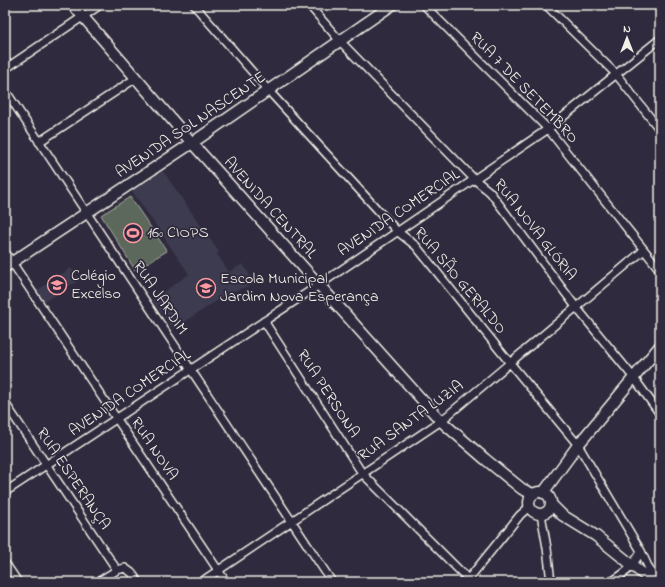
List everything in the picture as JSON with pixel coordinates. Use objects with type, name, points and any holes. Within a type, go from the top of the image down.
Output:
[{"type":"street","name":"AVENIDA CENTRAL","points":[[73,5],[192,143],[441,421],[534,499],[532,511],[536,514],[546,510]]},
{"type":"street","points":[[5,69],[100,5]]},
{"type":"street","name":"RUA SÃO GERALDO","points":[[194,5],[268,90],[397,231],[416,246],[578,445],[641,551],[654,582]]},
{"type":"street","name":"RUA NOVA GLÓRIA","points":[[309,5],[340,40],[474,179],[490,192],[576,307],[634,378],[660,414]]},
{"type":"street","name":"AVENIDA SOL NASCENTE","points":[[8,265],[192,143],[392,5]]},
{"type":"street","name":"RUA 7 DE SETEMBRO","points":[[424,5],[548,129],[660,270]]},
{"type":"street","points":[[546,5],[616,74],[660,130]]},
{"type":"street","name":"AVENIDA COMERCIAL","points":[[5,492],[319,285],[548,129],[660,39]]},
{"type":"street","points":[[39,142],[136,78]]},
{"type":"street","name":"RUA JARDIM","points":[[5,90],[332,582]]},
{"type":"street","name":"RUA SANTA LUZIA","points":[[201,582],[441,421],[644,250]]},
{"type":"street","name":"RUA NOVA","points":[[5,252],[8,265],[117,418],[226,582]]},
{"type":"street","name":"RUA PERSONA","points":[[264,321],[362,474],[468,581]]},
{"type":"street","points":[[468,581],[520,515],[660,346]]},
{"type":"street","name":"RUA ESPERANÇA","points":[[5,403],[117,570]]},
{"type":"street","points":[[534,499],[549,497],[546,510],[547,548],[551,582]]},
{"type":"street","points":[[546,510],[562,515],[596,536],[654,582]]},
{"type":"street","points":[[611,582],[624,574],[634,565],[641,551]]},
{"type":"street","points":[[5,563],[18,582]]},
{"type":"street","points":[[98,582],[117,570],[125,568],[132,573],[138,582]]},
{"type":"shaded area","points":[[163,171],[219,252],[217,254],[229,272],[243,264],[255,284],[231,292],[173,329],[152,300],[189,274],[132,191]]},
{"type":"shaded area","name":"Colégio Excelso","points":[[71,268],[79,280],[44,302],[36,291]]},
{"type":"green space","name":"16º CIOPS","points":[[130,197],[167,251],[135,270],[101,215]]},
{"type":"place","name":"16º CIOPS","points":[[133,233]]},
{"type":"place","name":"Colégio Excelso","points":[[57,285]]},
{"type":"place","name":"Escola Municipal Jardim Nova Esperança","points":[[206,288]]}]
